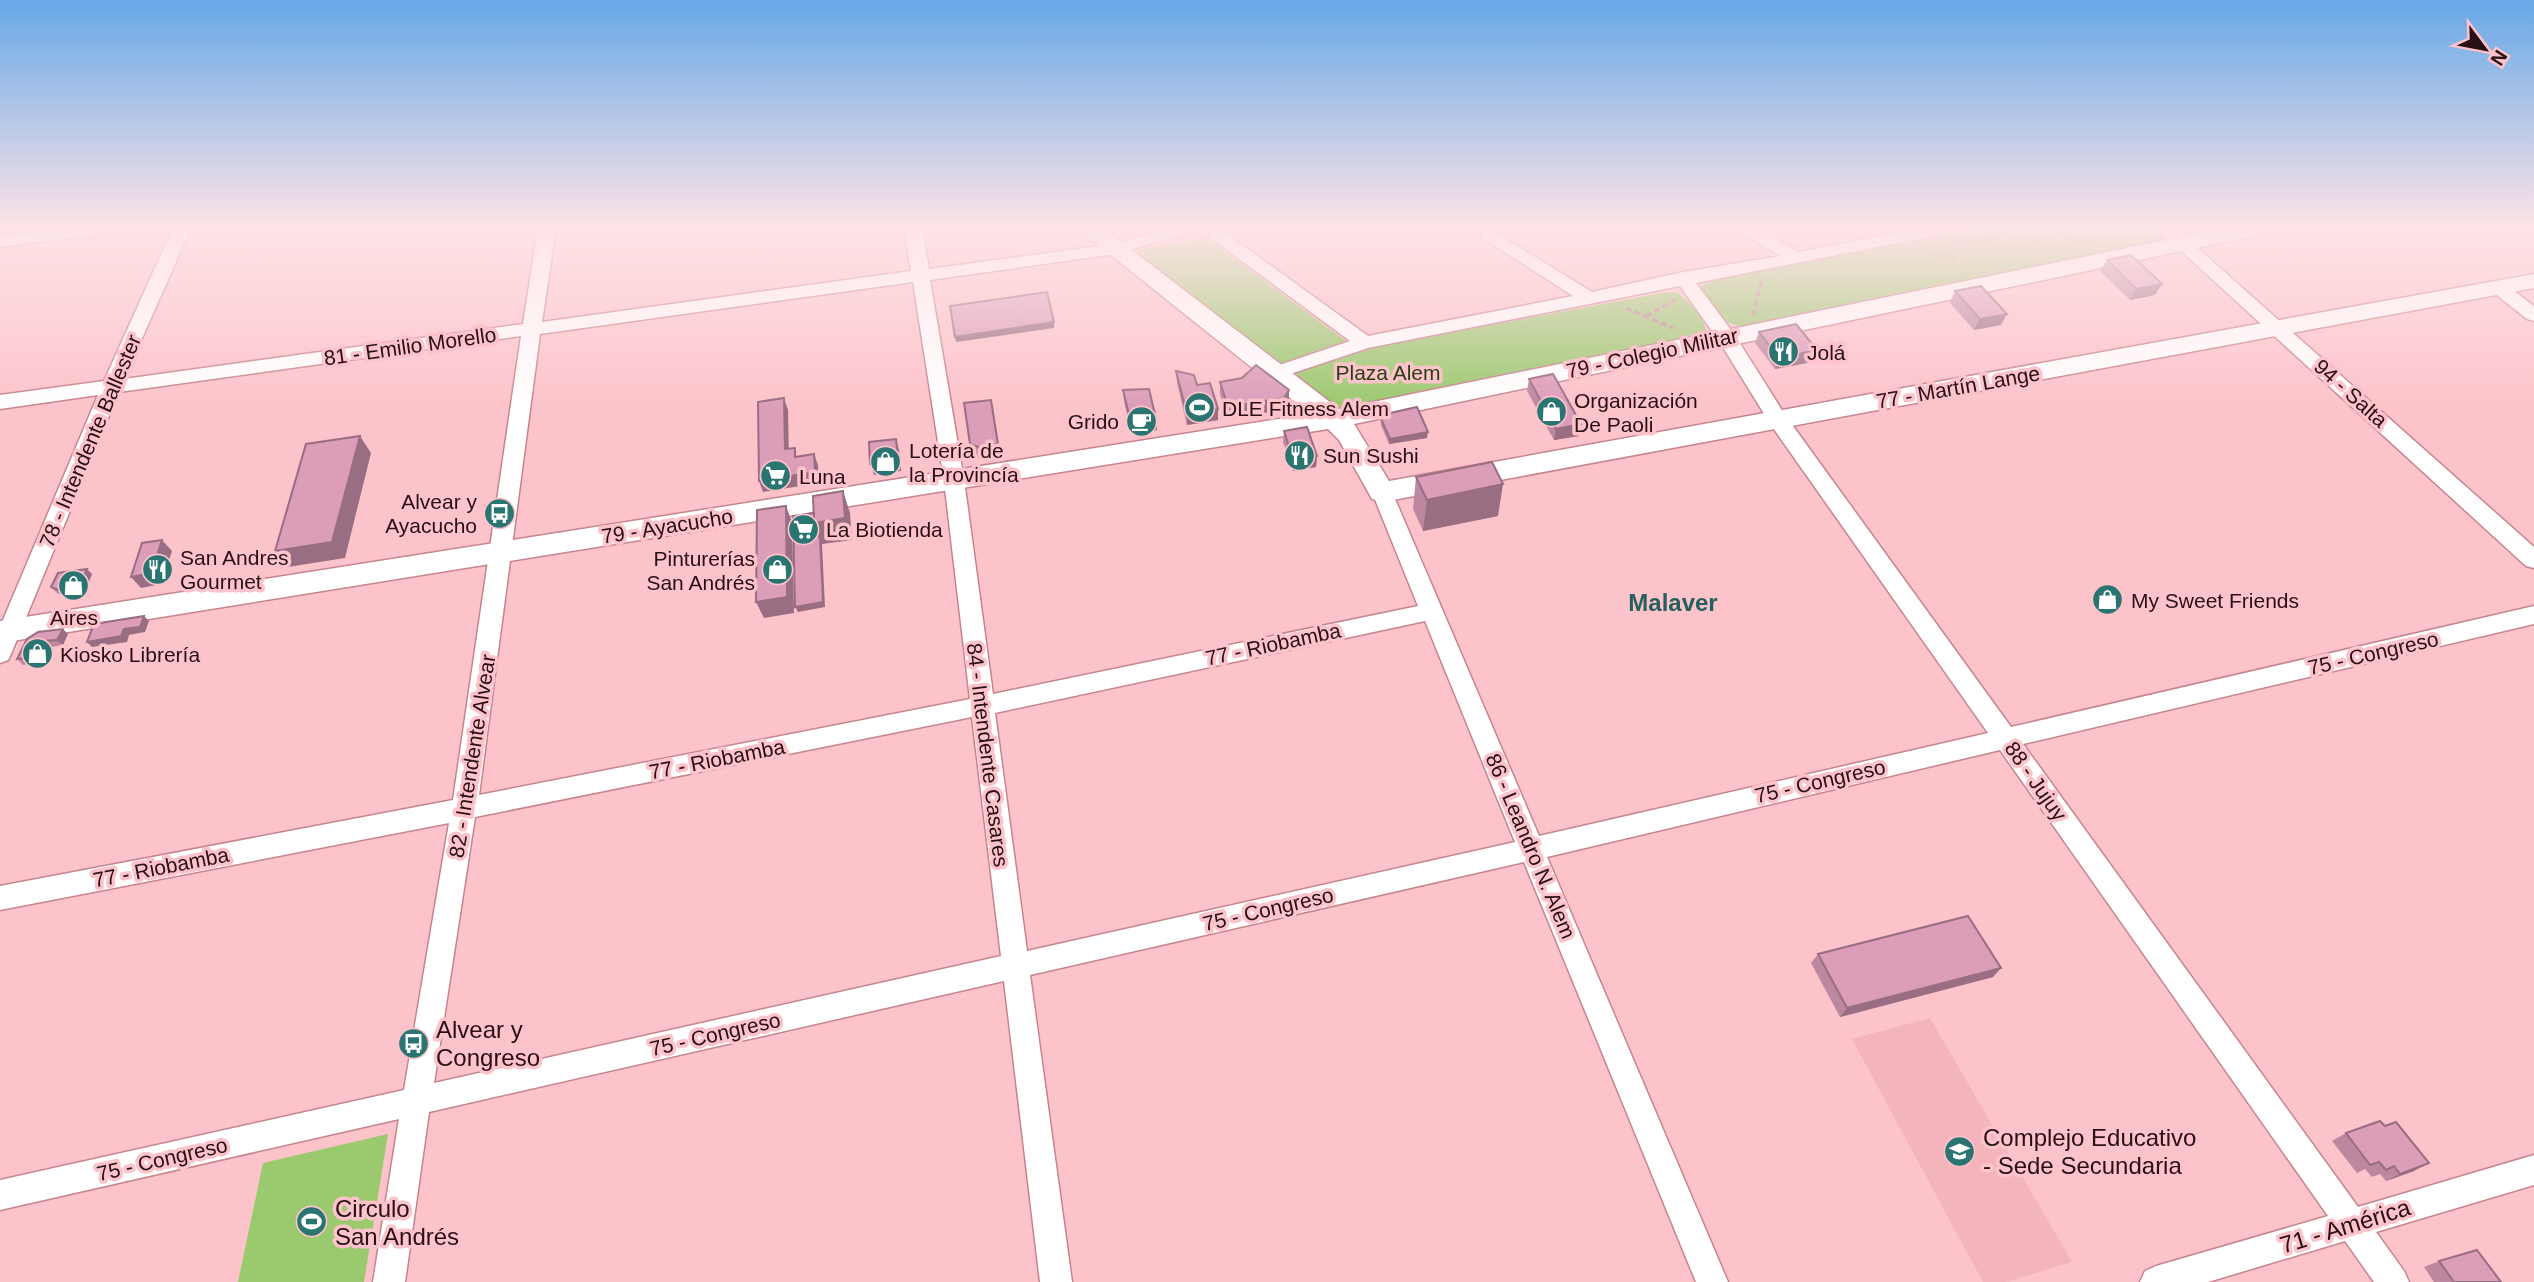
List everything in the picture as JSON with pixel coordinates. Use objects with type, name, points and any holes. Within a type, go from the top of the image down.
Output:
[{"type":"street","name":"78 - Intendente Ballester","points":[[3,639],[155,288]]},
{"type":"street","name":"82 - Intendente Alvear","points":[[389,1282],[415,1103],[464,810],[538,288]]},
{"type":"street","name":"81 - Emilio Morello","points":[[0,402],[835,288]]},
{"type":"street","name":"84 - Intendente Casares","points":[[922,288],[954,480],[1056,1282]]},
{"type":"street","name":"86 - Leandro N. Alem","points":[[1165,288],[1349,433],[1382,492],[1712,1282]]},
{"type":"street","points":[[1290,288],[1365,342]]},
{"type":"street","points":[[1582,288],[1596,296]]},
{"type":"street","points":[[1275,373],[1365,342],[1596,296],[1664,288]]},
{"type":"street","name":"88 - Jujuy","points":[[1690,288],[1727,338],[1778,420],[2393,1282]]},
{"type":"street","name":"79 - Colegio Militar","points":[[1334,419],[1966,288]]},
{"type":"street","name":"94 - Salta","points":[[2233,288],[2534,560]]},
{"type":"street","points":[[2499,288],[2534,315]]},
{"type":"street","name":"77 - Martín Lange","points":[[1382,492],[2499,288]]},
{"type":"street","name":"79 - Ayacucho","points":[[3,639],[502,552],[1334,419]]},
{"type":"street","name":"77 - Riobamba","points":[[0,898],[464,810],[982,706],[1433,611]]},
{"type":"street","name":"75 - Congreso","points":[[0,1195],[1532,849],[2534,615]]},
{"type":"street","name":"71 - América","points":[[2156,1282],[2534,1170]]},
{"type":"path","points":[[1645,316],[1684,288]]},
{"type":"path","points":[[1596,296],[1645,316],[1727,338],[1755,288]]},
{"type":"shaded area","name":"Complejo Educativo - Sede Secundaria","points":[[1930,1018],[2072,1262],[2006,1282],[1983,1282],[1852,1039]]},
{"type":"green space","name":"Plaza Alem","points":[[1181,288],[1274,288],[1346,341],[1281,365]]},
{"type":"green space","points":[[1701,288],[1942,288],[1744,328],[1723,321],[1700,290]]},
{"type":"green space","name":"Plaza Alem","points":[[1677,292],[1700,316],[1706,334],[1345,409],[1332,407],[1293,377],[1297,372],[1379,346]]},
{"type":"green space","name":"Circulo San Andrés","points":[[388,1134],[364,1282],[238,1282],[263,1163]]},
{"type":"building","points":[[1983,288],[2007,314],[1980,319],[1955,291]]},
{"type":"building","points":[[1047,292],[1054,322],[955,337],[950,306]]},
{"type":"building","points":[[1796,324],[1817,350],[1779,358],[1759,332]]},
{"type":"building","points":[[1256,365],[1289,390],[1284,398],[1228,407],[1220,382],[1242,378]]},
{"type":"building","points":[[1176,371],[1194,375],[1197,385],[1210,383],[1218,409],[1187,414]]},
{"type":"building","points":[[1553,374],[1581,424],[1556,429],[1529,379]]},
{"type":"building","points":[[1149,389],[1156,419],[1131,423],[1123,390]]},
{"type":"building","points":[[784,398],[785,449],[795,448],[795,457],[814,454],[815,472],[759,481],[758,402]]},
{"type":"building","points":[[991,400],[998,444],[978,447],[970,444],[964,403]]},
{"type":"building","points":[[1417,407],[1428,432],[1390,439],[1381,419],[1386,414]]},
{"type":"building","points":[[1307,427],[1317,456],[1293,459],[1284,431]]},
{"type":"building","points":[[360,436],[332,542],[275,551],[306,444]]},
{"type":"building","points":[[896,439],[898,459],[870,464],[869,442]]},
{"type":"building","points":[[1492,462],[1503,484],[1427,500],[1416,477]]},
{"type":"building","points":[[843,491],[845,518],[814,523],[813,496]]},
{"type":"building","name":"Pinturerías San Andrés","points":[[786,506],[787,597],[756,602],[757,510]]},
{"type":"building","points":[[814,513],[814,523],[820,539],[823,602],[795,607],[793,516]]},
{"type":"building","points":[[162,540],[151,573],[131,577],[142,543]]},
{"type":"building","points":[[87,569],[79,587],[58,590],[51,587],[58,573]]},
{"type":"building","points":[[144,616],[140,627],[124,629],[121,636],[87,642],[94,624]]},
{"type":"building","points":[[63,629],[57,640],[45,641],[37,657],[17,659],[27,639],[38,632]]},
{"type":"building","points":[[1968,916],[2001,968],[1847,1008],[1818,954]]},
{"type":"building","points":[[2380,1121],[2385,1126],[2396,1122],[2429,1163],[2400,1174],[2394,1166],[2386,1170],[2379,1162],[2370,1165],[2346,1133]]},
{"type":"building","points":[[2477,1250],[2501,1282],[2454,1282],[2439,1261]]},
{"type":"place","name":"Jolá","points":[[1784,352]]},
{"type":"place","name":"DLE Fitness Alem","points":[[1199,408]]},
{"type":"place","name":"Organización De Paoli","points":[[1551,412]]},
{"type":"place","name":"Grido","points":[[1142,421]]},
{"type":"place","name":"Sun Sushi","points":[[1300,455]]},
{"type":"place","name":"Lotería de la Provincía","points":[[886,462]]},
{"type":"place","name":"Luna","points":[[776,476]]},
{"type":"place","name":"Alvear y Ayacucho","points":[[500,513]]},
{"type":"place","name":"La Biotienda","points":[[803,529]]},
{"type":"place","name":"San Andres Gourmet","points":[[157,569]]},
{"type":"place","name":"Pinturerías San Andrés","points":[[778,570]]},
{"type":"place","name":"Aires","points":[[74,585]]},
{"type":"place","name":"My Sweet Friends","points":[[2108,600]]},
{"type":"place","name":"Kiosko Librería","points":[[37,654]]},
{"type":"place","name":"Alvear y Congreso","points":[[413,1043]]},
{"type":"place","name":"Complejo Educativo - Sede Secundaria","points":[[1960,1151]]},
{"type":"place","name":"Circulo San Andrés","points":[[312,1222]]},
{"type":"district","name":"Malaver","points":[[1673,602]]}]
